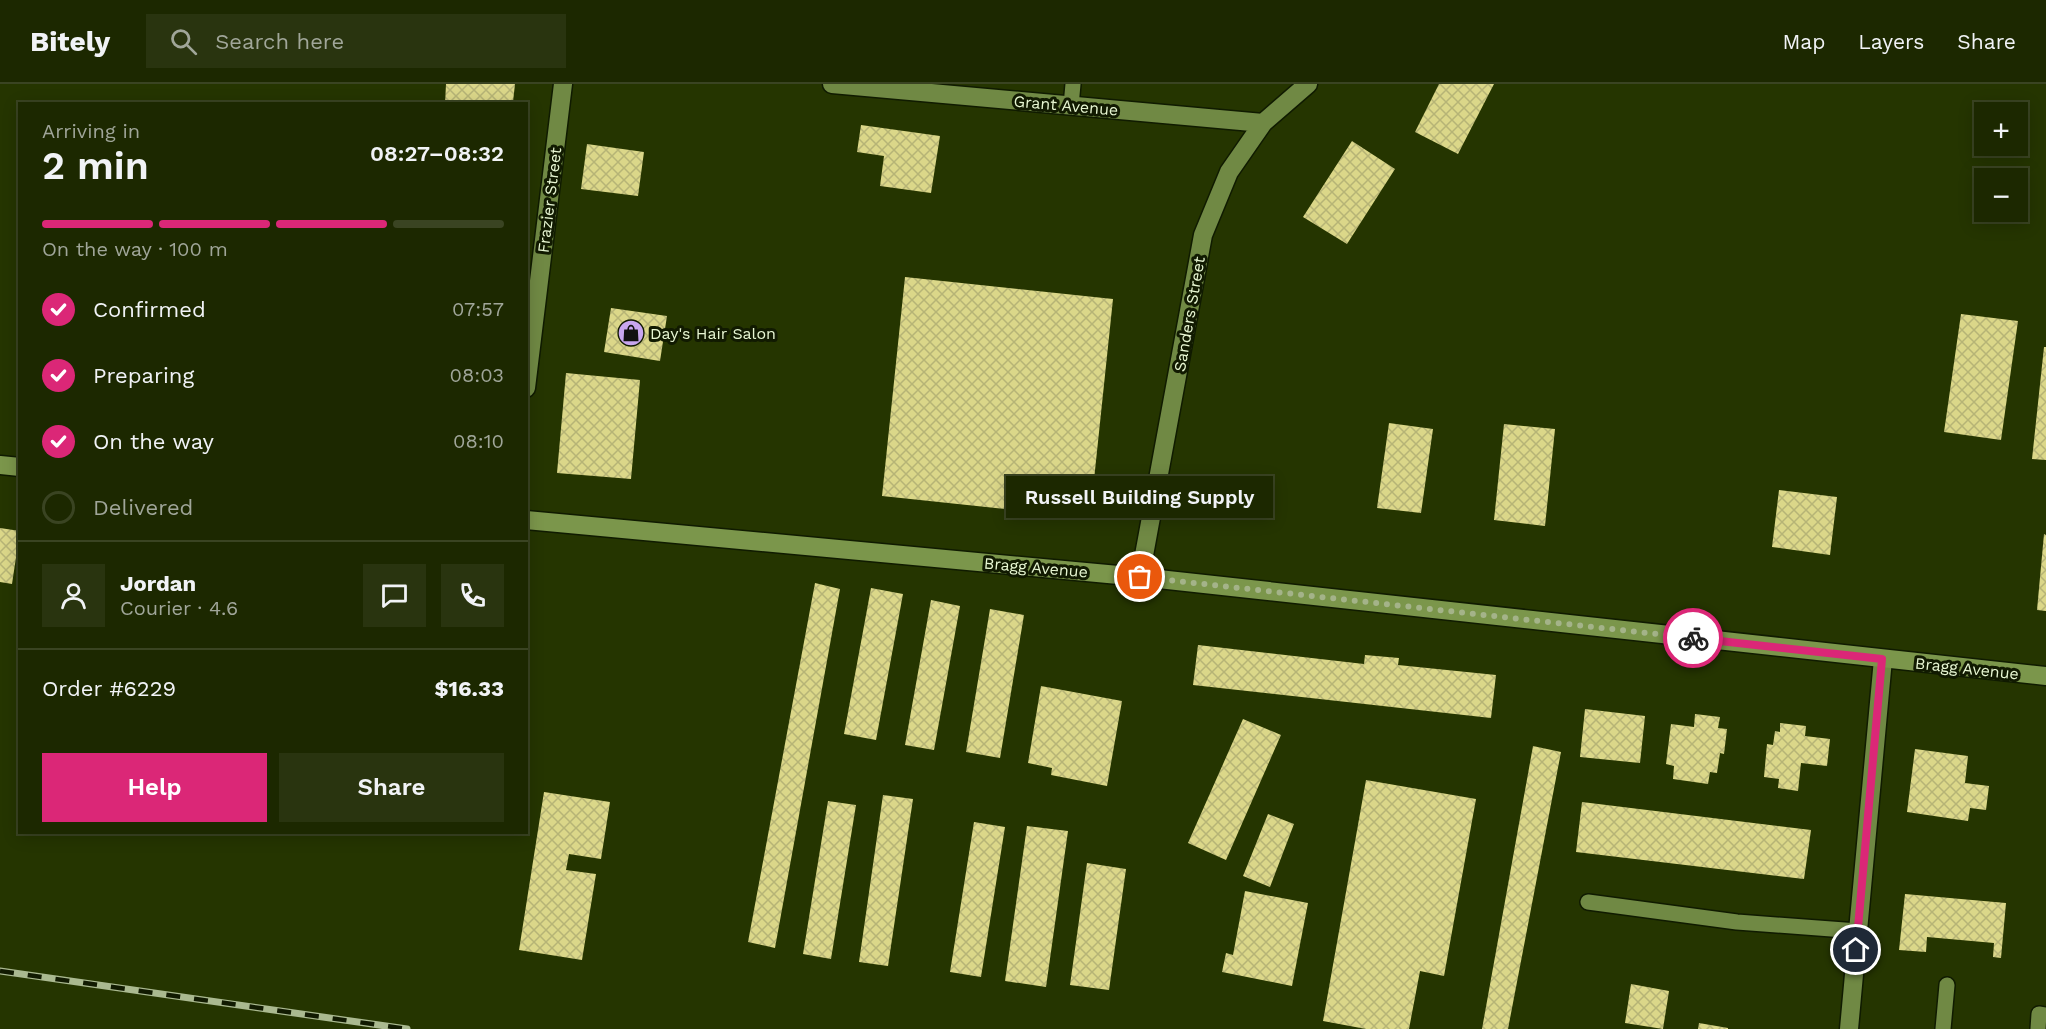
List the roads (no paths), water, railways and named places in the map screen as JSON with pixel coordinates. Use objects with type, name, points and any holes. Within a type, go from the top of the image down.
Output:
[{"type":"main road","points":[[0,465],[18,467]]},
{"type":"main road","name":"Bragg Avenue","points":[[528,520],[1140,577],[2046,676]]},
{"type":"street","name":"Frazier Street","points":[[528,372],[564,84]]},
{"type":"street","name":"Grant Avenue","points":[[841,84],[1263,123]]},
{"type":"street","name":"Sanders Street","points":[[1140,577],[1203,235],[1229,172],[1263,123],[1308,84]]},
{"type":"street","points":[[1849,1029],[1882,659]]},
{"type":"lane","points":[[1071,106],[1073,84]]},
{"type":"lane","points":[[1588,902],[1737,922],[1858,931]]},
{"type":"lane","points":[[1943,1029],[1947,985]]},
{"type":"lane","points":[[2038,1029],[2039,1014],[2046,1015]]},
{"type":"railway","points":[[0,971],[407,1029]]},
{"type":"place","name":"Day's Hair Salon","points":[[631,333]]},
{"type":"place","name":"Russell Building Supply","points":[[1140,577]]}]
